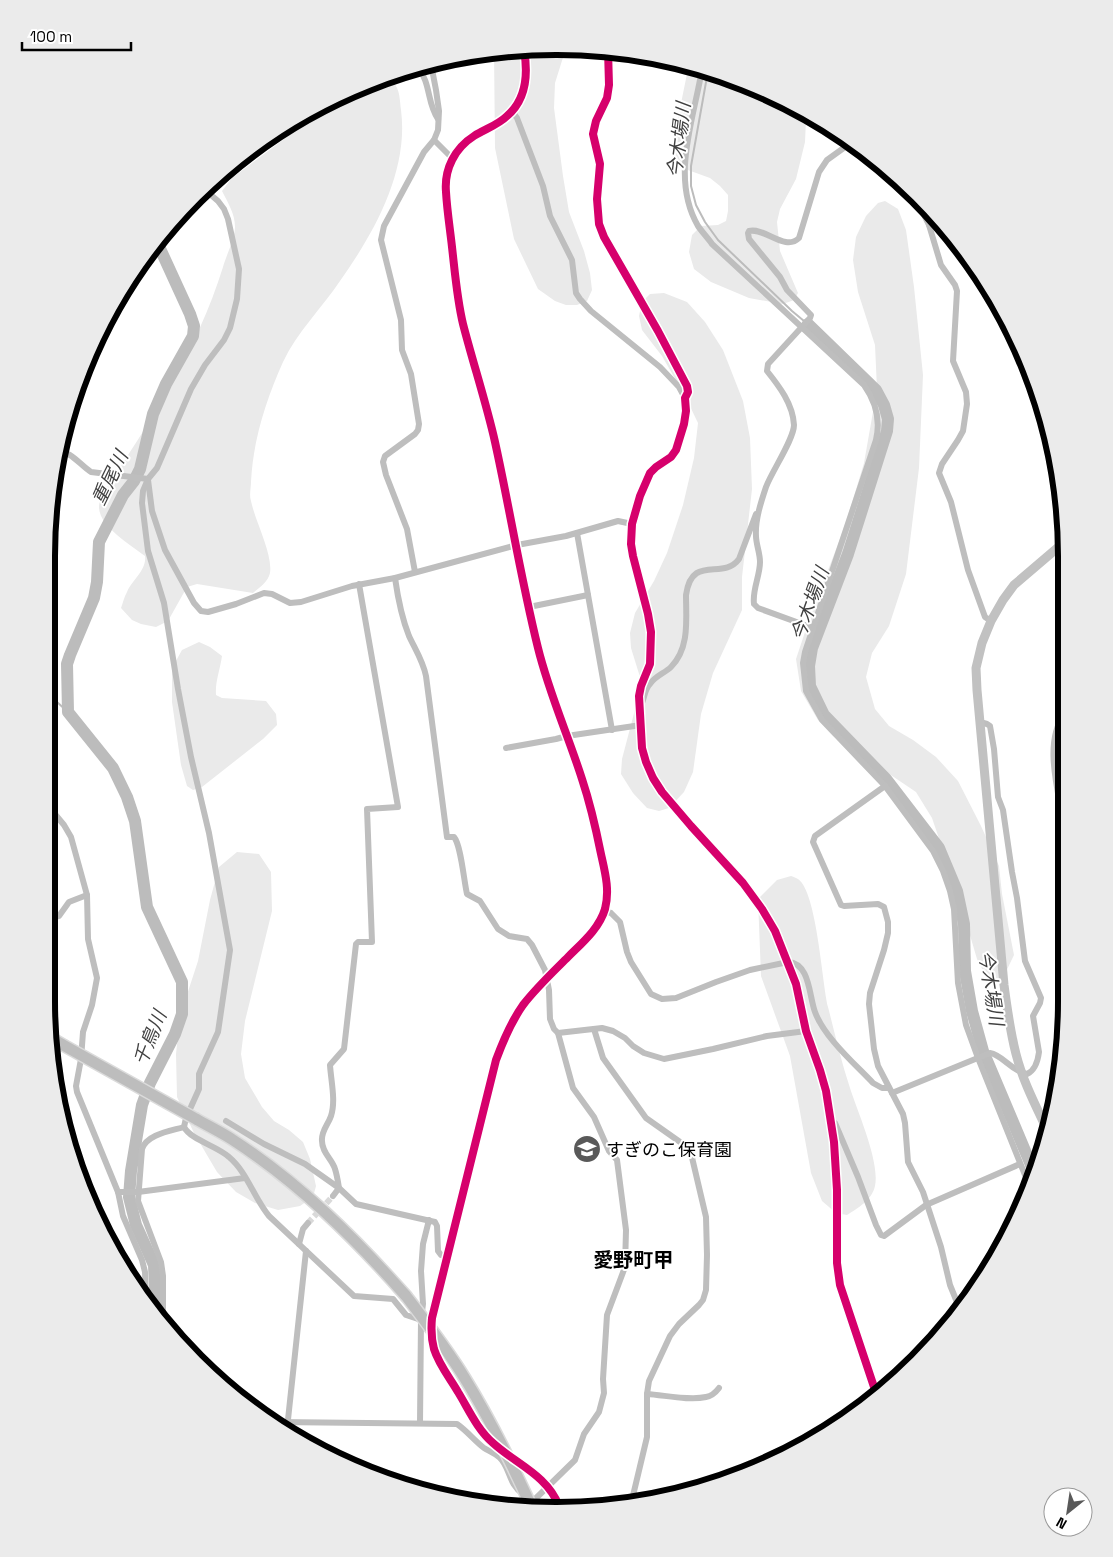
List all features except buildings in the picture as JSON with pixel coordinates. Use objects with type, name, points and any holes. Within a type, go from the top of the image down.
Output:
[{"type":"highway","points":[[57,1041],[231,1139],[262,1160],[322,1208],[352,1237],[406,1296],[464,1376],[513,1465],[529,1501]]},
{"type":"street","points":[[525,56],[526,69],[524,90],[520,100],[512,111],[498,123],[466,142],[452,158],[447,173],[445,189],[459,302],[494,438],[538,648],[551,694],[583,780],[599,844],[607,887],[604,911],[598,924],[590,935],[546,979],[523,1006],[506,1033],[496,1060],[447,1256],[432,1318],[431,1336],[440,1363],[481,1431],[495,1445],[532,1471],[547,1487],[556,1502]]},
{"type":"street","points":[[608,58],[609,85],[607,98],[596,121],[594,134],[600,164],[597,199],[599,224],[687,386],[685,398]]},
{"type":"street","points":[[415,572],[407,529],[386,475],[383,462],[385,456],[415,434],[419,424],[411,374],[402,350],[401,320],[381,240],[384,226],[438,130],[436,90],[432,71]]},
{"type":"street","points":[[422,74],[427,81],[433,109],[438,120]]},
{"type":"street","points":[[701,77],[685,156],[684,179],[690,208],[698,226],[712,244],[864,385],[875,404],[879,428],[876,440],[805,652],[803,663],[806,691],[822,720],[885,786],[933,851],[943,871],[954,910],[958,982],[966,1025],[982,1056],[1026,1176]]},
{"type":"street","points":[[512,111],[517,118],[538,171],[550,216],[572,260],[576,293],[591,311],[660,367],[679,386],[685,398],[684,424],[676,450],[671,457],[650,473],[640,496],[632,524],[632,556],[651,632],[650,664],[640,691],[642,748],[653,778],[662,792],[743,883],[762,909],[776,931],[796,984],[806,1031],[826,1091],[834,1142],[837,1190],[837,1263],[840,1285],[874,1388]]},
{"type":"street","points":[[434,140],[452,158]]},
{"type":"street","points":[[813,628],[758,608],[753,600],[760,562],[756,534],[758,512],[766,487],[794,429],[789,406],[780,387],[767,371],[767,368],[768,364],[811,315],[787,290],[780,277],[749,239],[748,233],[755,230],[788,243],[796,241],[799,238],[818,172],[827,160],[845,147]]},
{"type":"street","points":[[184,1127],[186,1118],[200,1089],[199,1074],[218,1032],[230,950],[210,833],[187,738],[164,604],[148,551],[142,503],[143,491],[148,479],[157,468],[191,389],[230,328],[237,299],[239,269],[228,219],[224,209],[210,194]]},
{"type":"street","points":[[925,217],[941,265],[957,291],[953,361],[966,392],[967,404],[963,431],[942,464],[939,473],[951,502],[968,570],[985,617],[991,621]]},
{"type":"street","points":[[66,453],[91,472],[148,479]]},
{"type":"street","points":[[148,479],[152,511],[165,550],[186,589],[201,611],[208,612],[264,593],[272,594],[290,603],[301,602],[359,584],[396,578],[517,545],[566,536],[618,521],[632,524]]},
{"type":"street","points":[[640,706],[649,684],[670,669],[684,644],[686,595],[687,587],[692,577],[698,572],[736,564],[758,512]]},
{"type":"street","points":[[577,533],[612,730]]},
{"type":"street","points":[[1043,1121],[1022,1073],[1016,1055],[1009,1019],[1004,985],[976,668],[982,643],[991,621],[1014,586],[1058,550]]},
{"type":"street","points":[[396,578],[399,605],[426,676],[447,837],[454,837],[458,842],[467,894],[480,901],[498,929],[509,936],[524,938],[530,941],[541,960],[549,990],[550,1019],[554,1029],[558,1032],[573,1088],[594,1117],[609,1151],[617,1160],[626,1230],[625,1267],[606,1315],[604,1393],[599,1412],[584,1434],[575,1460],[533,1501]]},
{"type":"street","points":[[333,1196],[339,1188],[335,1168],[322,1147],[322,1133],[331,1116],[334,1103],[330,1066],[344,1048],[355,946],[358,942],[372,942],[367,809],[398,807],[359,584]]},
{"type":"street","points":[[529,607],[588,595]]},
{"type":"street","points":[[604,911],[611,913],[620,922],[631,962],[651,994],[662,999],[676,998],[750,970],[794,962],[803,969],[814,1012],[829,1036],[873,1083],[882,1088],[891,1090],[982,1056],[994,1054],[1022,1073],[1032,1072],[1039,1052],[1032,1016],[1041,998],[1025,961],[1003,810],[998,797],[990,726],[980,722]]},
{"type":"street","points":[[506,748],[567,736],[641,725]]},
{"type":"street","points":[[1058,727],[1055,733],[1053,756],[1058,788]]},
{"type":"street","points":[[885,786],[815,836],[813,842],[840,905],[878,904],[884,907],[888,922],[888,933],[870,993],[869,1004],[874,1049],[878,1066],[903,1114],[908,1162],[923,1192],[942,1247],[950,1285],[957,1302]]},
{"type":"street","points":[[55,814],[72,837],[87,895],[88,939],[96,978],[92,1005],[83,1032],[76,1086],[77,1092],[120,1192],[123,1216],[142,1260],[145,1286]]},
{"type":"street","points":[[55,917],[59,916],[69,902],[87,895]]},
{"type":"street","points":[[558,1032],[602,1028],[614,1031],[644,1053],[664,1059],[713,1050],[767,1036],[806,1031]]},
{"type":"street","points":[[594,1030],[603,1058],[646,1118],[690,1149],[706,1218],[708,1255],[706,1290],[699,1306],[679,1324],[670,1336],[652,1374],[647,1394],[647,1437],[633,1496]]},
{"type":"street","points":[[830,1120],[835,1123],[880,1234],[884,1236],[926,1205],[1020,1164]]},
{"type":"street","points":[[226,1121],[264,1144],[305,1164],[339,1188],[356,1204],[434,1222],[437,1226],[438,1252],[447,1256]]},
{"type":"street","points":[[184,1127],[190,1134],[220,1150],[236,1163],[269,1216],[354,1296],[393,1299],[406,1315],[421,1320]]},
{"type":"street","points":[[163,1311],[161,1262],[141,1212],[137,1192],[144,1144],[150,1139],[184,1127]]},
{"type":"street","points":[[120,1192],[137,1192],[245,1178]]},
{"type":"street","points":[[420,1423],[421,1320],[423,1304],[421,1271],[423,1244],[429,1220]]},
{"type":"street","points":[[299,1244],[303,1229],[308,1223]]},
{"type":"street","points":[[287,1423],[306,1251]]},
{"type":"street","points":[[647,1394],[701,1398],[713,1395],[719,1388]]},
{"type":"street","points":[[292,1426],[451,1423],[463,1428],[482,1447],[501,1459],[516,1488],[527,1501]]},
{"type":"shaded area","points":[[564,55],[555,83],[554,108],[569,212],[590,273],[592,290],[587,301],[577,305],[566,305],[555,301],[538,289],[514,239],[495,148],[494,59]]},
{"type":"shaded area","points":[[687,72],[748,93],[806,121],[805,142],[796,179],[780,209],[777,222],[780,251],[798,293],[794,300],[783,304],[749,298],[711,282],[694,269],[689,252],[692,235],[701,226],[718,225],[726,221],[728,195],[710,178],[677,166],[673,156],[677,123]]},
{"type":"shaded area","points":[[394,82],[396,86],[399,93],[401,110],[400,156],[386,200],[365,243],[353,262],[302,330],[289,351],[271,391],[261,420],[254,451],[250,496],[269,557],[269,576],[253,593],[197,584],[187,587],[168,621],[156,627],[132,620],[121,608],[129,588],[144,566],[145,556],[109,528],[100,513],[99,503],[102,495],[155,413],[200,328],[235,231],[235,222],[222,191],[232,178],[310,120],[365,93]]},
{"type":"shaded area","points":[[885,201],[898,209],[906,230],[923,375],[919,468],[906,574],[889,626],[872,653],[866,677],[875,709],[889,726],[913,740],[936,757],[958,781],[999,866],[1002,894],[1014,955],[1002,980],[994,982],[987,978],[977,959],[957,891],[932,818],[916,792],[833,736],[818,720],[801,691],[796,659],[845,526],[864,463],[877,389],[875,345],[858,292],[853,260],[856,237],[866,216],[878,203]]},
{"type":"shaded area","points":[[664,293],[687,302],[705,322],[723,350],[743,401],[750,438],[752,489],[742,577],[742,610],[713,673],[701,714],[693,772],[684,792],[669,808],[659,811],[647,808],[633,793],[621,774],[622,759],[637,702],[640,677],[631,648],[630,633],[635,613],[654,581],[667,553],[683,505],[694,458],[698,423],[662,356],[642,330],[639,316],[642,302],[650,294]]},
{"type":"shaded area","points":[[199,642],[222,656],[216,695],[222,698],[266,701],[276,714],[277,725],[263,739],[202,787],[193,790],[187,786],[181,765],[172,702],[172,668],[182,650]]},
{"type":"shaded area","points":[[237,852],[259,854],[271,872],[272,911],[245,1021],[241,1054],[245,1078],[262,1107],[274,1121],[289,1130],[303,1142],[310,1159],[316,1186],[313,1197],[300,1206],[278,1210],[255,1203],[236,1192],[217,1172],[194,1133],[177,1097],[176,1054],[180,1016],[198,961],[210,900],[219,867]]},
{"type":"shaded area","points":[[791,876],[798,879],[810,901],[818,939],[828,1007],[844,1068],[871,1151],[876,1176],[875,1186],[871,1195],[864,1203],[847,1215],[836,1213],[822,1201],[811,1173],[790,1056],[761,976],[758,899],[777,880]]},
{"type":"waterway","name":"今木場川","points":[[707,78],[691,166],[691,186],[696,205],[718,240],[804,321]]},
{"type":"waterway","name":"千鳥川","points":[[156,1301],[154,1265],[136,1225],[129,1197],[131,1171],[142,1105],[150,1083],[175,1034],[182,1014],[182,982],[147,907],[135,821],[127,797],[113,768],[68,712],[67,664],[94,598],[97,582],[99,542],[123,495],[134,481],[140,469],[153,414],[166,384],[193,336],[194,326],[190,314],[160,249]]},
{"type":"waterway","name":"今木場川","points":[[808,324],[876,390],[884,405],[888,419],[887,431],[848,554],[812,648],[809,666],[810,686],[824,715],[886,779],[939,848],[957,891],[964,924],[965,971],[972,1011],[983,1051],[1030,1164]]},
{"type":"waterway","points":[[55,700],[68,712]]},
{"type":"tunnel","points":[[308,1223],[333,1196]]},
{"type":"cycle path","points":[[525,56],[526,77],[519,102],[503,119],[467,141],[452,160],[446,183],[447,206],[461,315],[495,442],[538,648],[588,797],[604,868],[607,895],[605,909],[599,923],[523,1005],[501,1046],[432,1318],[431,1330],[436,1355],[487,1438],[539,1478],[554,1495],[557,1502]]},
{"type":"cycle path","points":[[608,58],[609,85],[607,98],[596,121],[593,134],[600,164],[597,199],[599,224],[604,237],[658,331],[687,386],[688,392],[685,398],[684,424],[676,450],[671,457],[650,473],[640,496],[632,524],[631,544],[633,556],[651,632],[650,664],[639,696],[642,748],[653,778],[662,792],[743,883],[762,909],[775,931],[796,984],[806,1031],[826,1091],[834,1142],[837,1190],[837,1263],[840,1285],[874,1388]]},
{"type":"place","name":"すぎのこ保育園","points":[[587,1149]]},
{"type":"district","name":"愛野町甲","points":[[633,1260]]},
{"type":"water label","name":"重尾川","points":[[110,478]]}]
